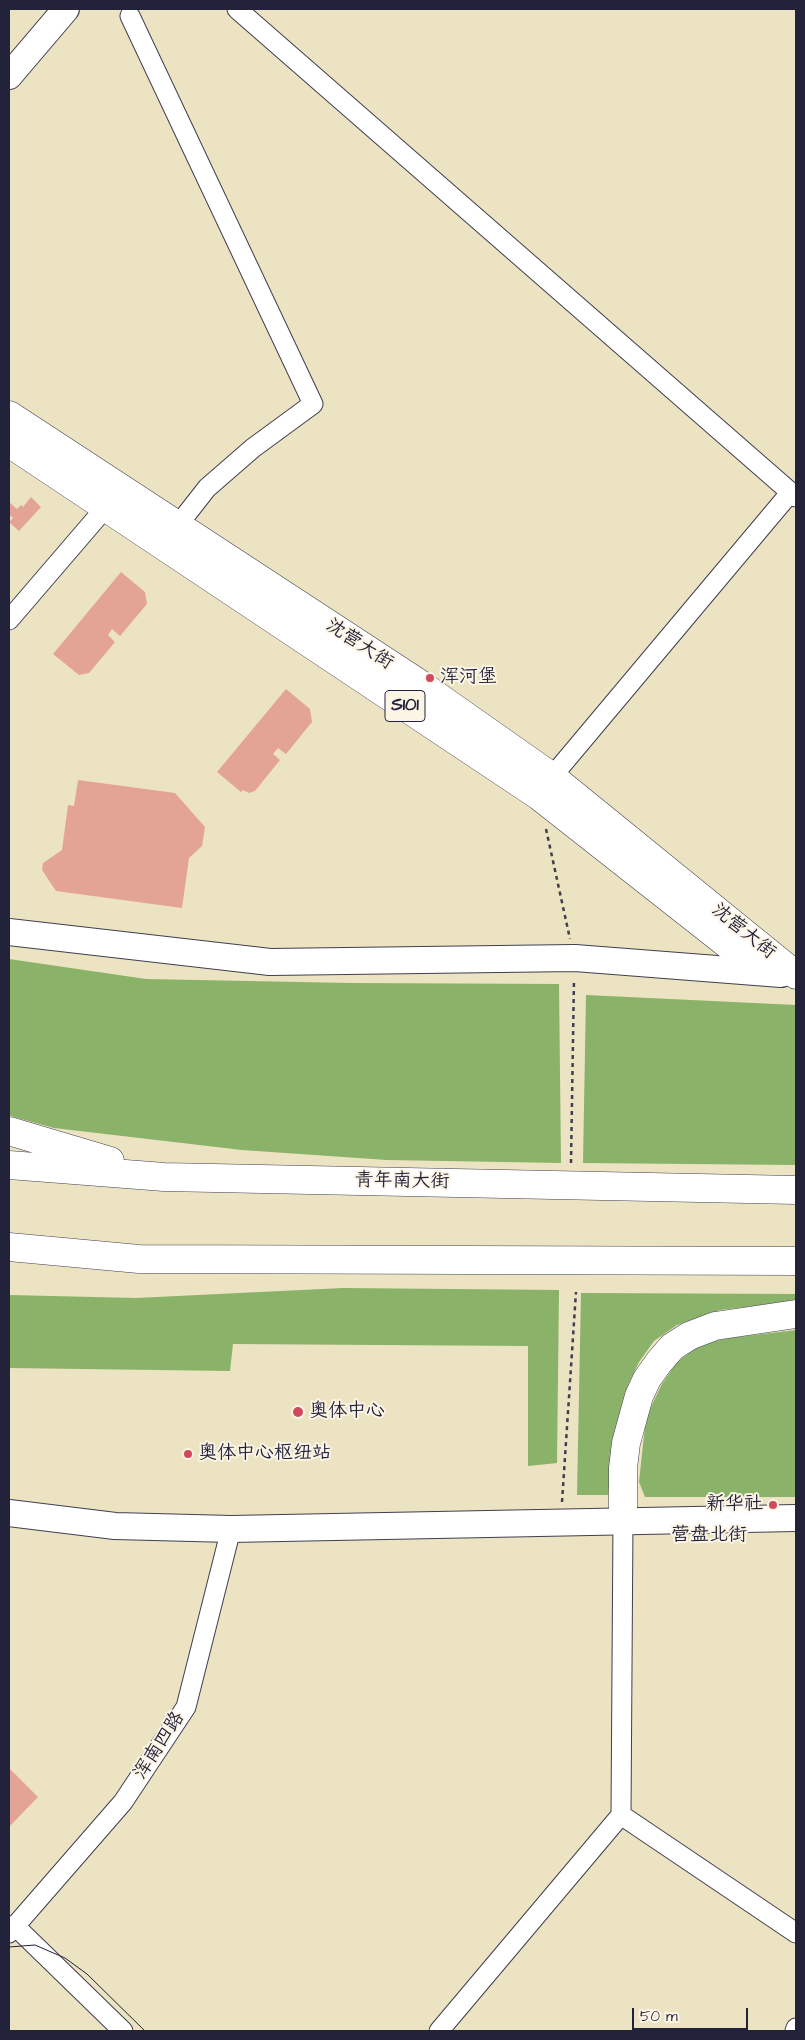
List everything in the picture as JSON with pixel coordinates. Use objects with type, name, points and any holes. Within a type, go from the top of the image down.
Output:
[{"type":"main road","name":"沈营大街","points":[[9,415],[170,535],[545,786],[731,947],[750,958],[796,975]]},
{"type":"main road","name":"沈营大街","points":[[9,443],[106,508],[170,535]]},
{"type":"main road","points":[[9,1131],[164,1177]]},
{"type":"main road","name":"青年南大街","points":[[9,1164],[164,1177],[796,1190]]},
{"type":"main road","points":[[9,1247],[139,1259]]},
{"type":"main road","points":[[9,1264],[139,1259],[796,1261]]},
{"type":"main road","points":[[622,1529],[623,1468],[626,1444],[639,1396],[658,1362],[672,1346],[689,1336],[715,1326],[796,1314]]},
{"type":"street","points":[[9,52],[46,9]]},
{"type":"street","points":[[9,76],[66,9]]},
{"type":"street","points":[[237,9],[793,495],[545,786]]},
{"type":"street","points":[[130,16],[313,404],[253,448],[207,488],[170,535]]},
{"type":"street","points":[[9,620],[106,508]]},
{"type":"street","points":[[9,932],[270,962],[575,958],[796,975]]},
{"type":"street","points":[[9,1513],[116,1526],[230,1529],[561,1521],[622,1529],[621,1815],[439,2031]]},
{"type":"street","name":"营盘北街","points":[[622,1529],[796,1518]]},
{"type":"street","name":"浑南四路","points":[[11,1927],[123,1802],[186,1707],[230,1529]]},
{"type":"street","name":"营盘北街","points":[[622,1529],[796,1536]]},
{"type":"street","points":[[621,1815],[796,1933]]},
{"type":"street","points":[[11,1927],[123,2031]]},
{"type":"path","points":[[561,1521],[576,1292]]},
{"type":"green space","points":[[9,959],[146,979],[350,983],[559,984],[561,1163],[387,1160],[242,1150],[54,1128],[14,1117],[9,1115]]},
{"type":"green space","points":[[586,995],[796,1005],[796,1165],[583,1163]]},
{"type":"green space","points":[[343,1288],[559,1290],[557,1463],[528,1466],[528,1346],[233,1344],[230,1371],[9,1368],[9,1295],[136,1298]]},
{"type":"green space","points":[[581,1293],[796,1294],[796,1301],[720,1310],[677,1325],[654,1341],[639,1362],[628,1385],[615,1430],[608,1495],[577,1495]]},
{"type":"green space","points":[[796,1330],[796,1497],[645,1497],[639,1482],[646,1417],[662,1384],[677,1362],[702,1344],[729,1338]]},
{"type":"building","points":[[31,497],[41,507],[19,531],[9,522],[13,518],[11,516],[9,518],[9,502],[17,509],[21,505],[23,507]]},
{"type":"building","points":[[121,572],[145,592],[147,604],[120,636],[112,629],[108,635],[115,642],[89,673],[79,675],[53,654]]},
{"type":"building","points":[[286,689],[310,709],[312,722],[286,754],[278,748],[273,754],[280,760],[255,791],[249,793],[243,790],[241,792],[217,772]]},
{"type":"building","points":[[78,780],[175,793],[205,827],[202,846],[189,858],[182,908],[56,891],[42,870],[43,863],[62,850],[68,805],[74,806]]},
{"type":"building","points":[[9,1768],[38,1797],[9,1827]]},
{"type":"tram line","points":[[9,1947],[35,1945],[65,1958],[87,1974],[145,2031]]},
{"type":"place","name":"浑河堡","points":[[430,678]]},
{"type":"place","name":"奥体中心","points":[[298,1412]]},
{"type":"place","name":"奥体中心枢纽站","points":[[188,1454]]},
{"type":"place","name":"新华社","points":[[773,1505]]}]
